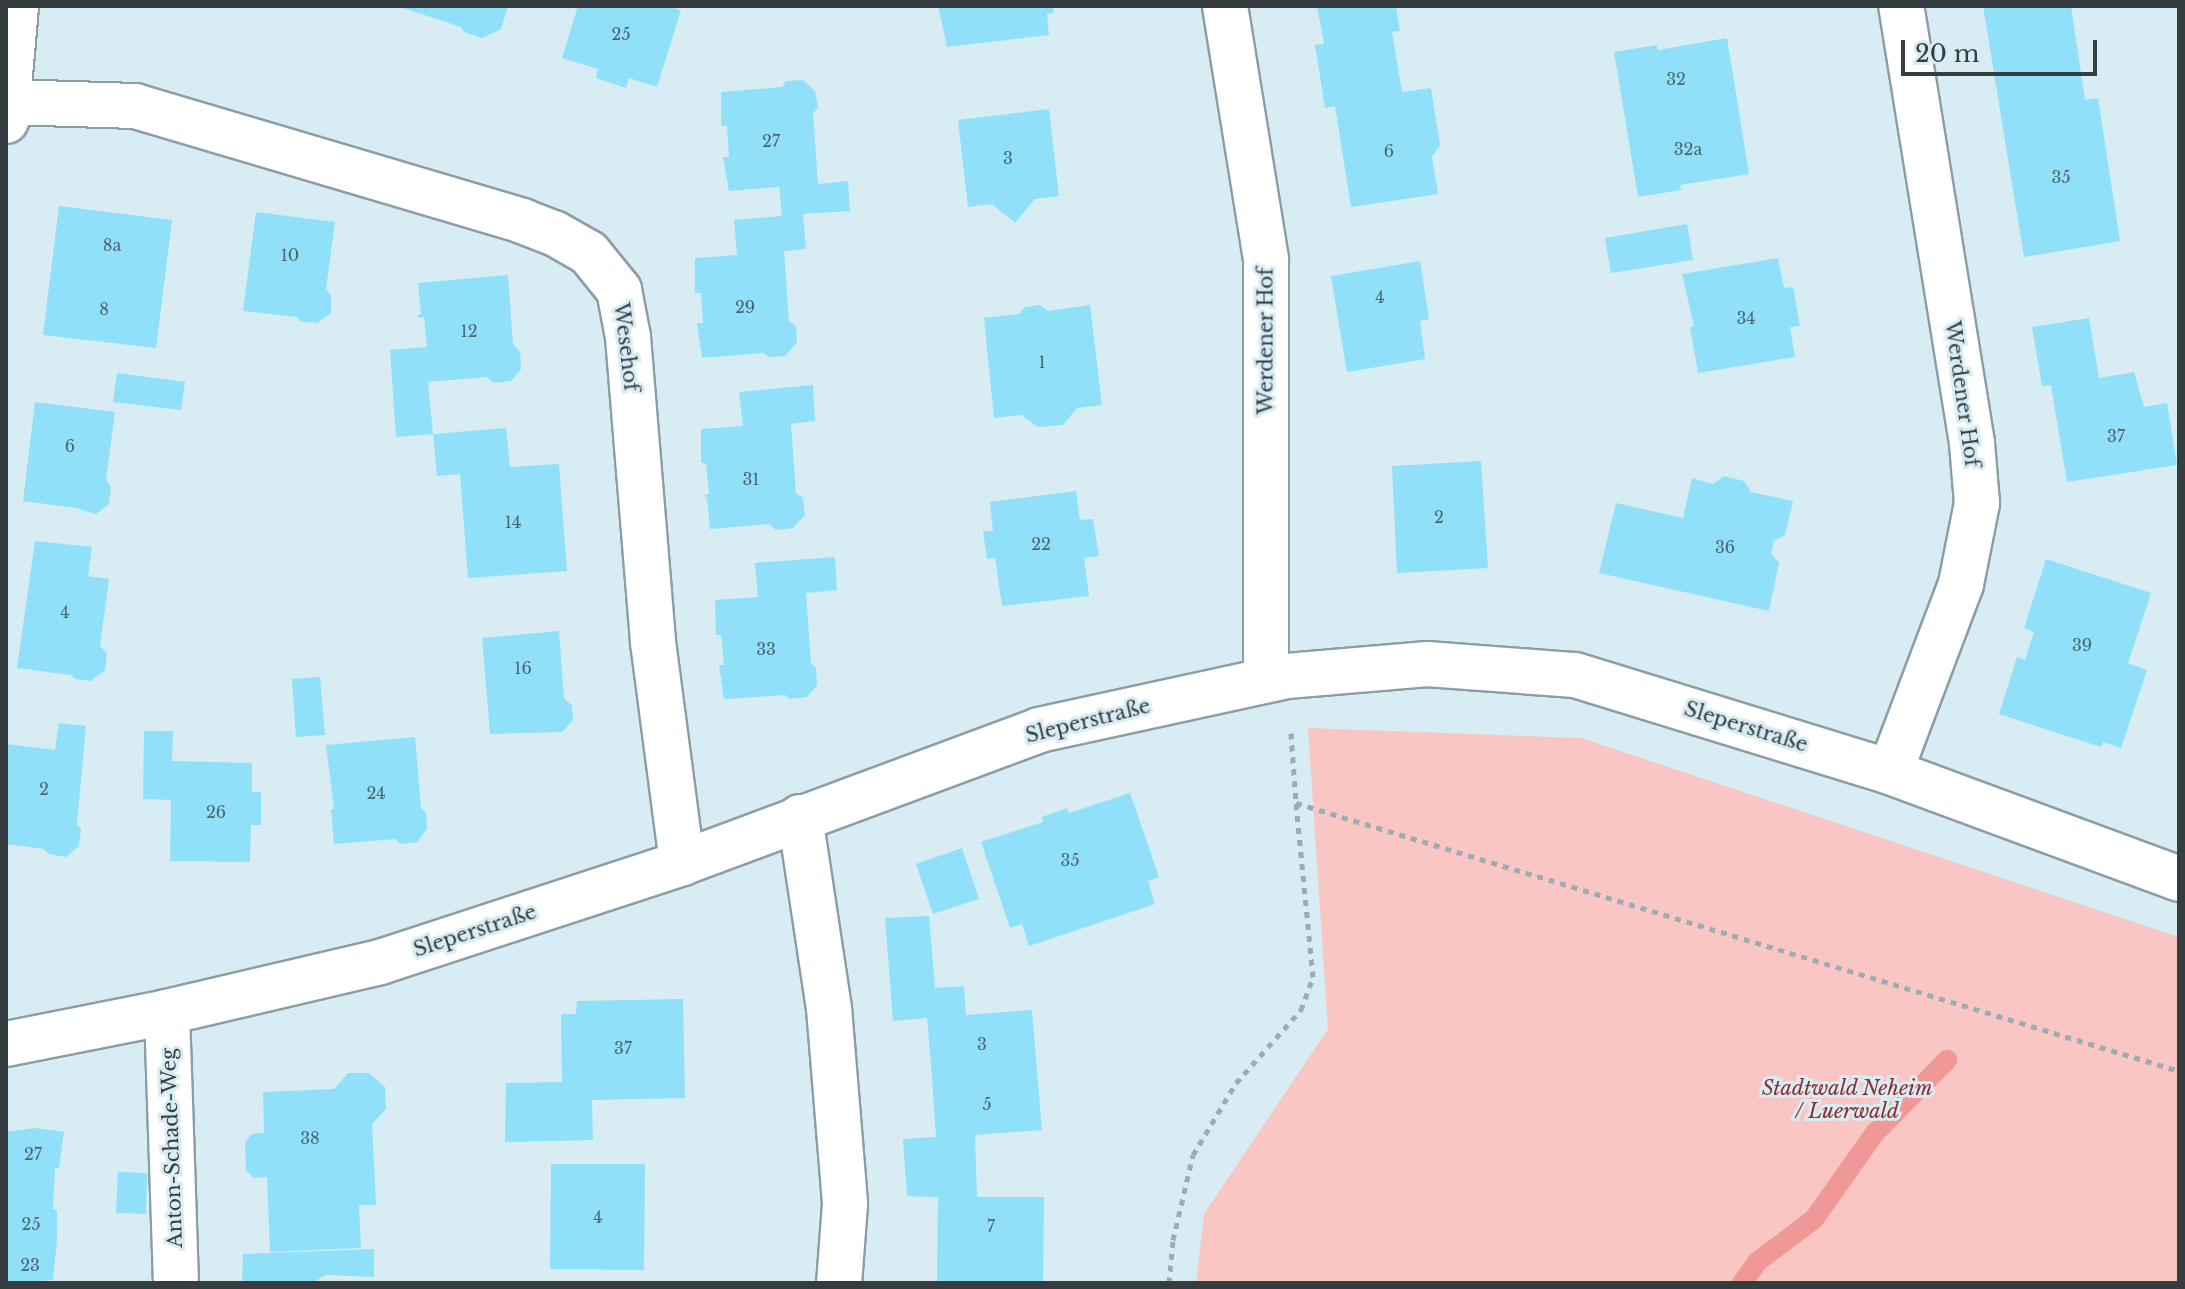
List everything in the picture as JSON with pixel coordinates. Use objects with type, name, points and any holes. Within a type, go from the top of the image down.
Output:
[{"type":"street","name":"Wesehof","points":[[16,6],[7,112],[135,106],[554,233],[589,253],[619,290],[628,337],[653,642],[682,863]]},
{"type":"street","name":"Werdener Hof","points":[[1225,6],[1266,259],[1276,678]]},
{"type":"street","name":"Werdener Hof","points":[[1890,772],[1961,584],[1977,503],[1972,443],[1901,6]]},
{"type":"street","name":"Sleperstraße","points":[[6,1044],[167,1012],[380,962],[682,863],[1039,730],[1276,678],[1427,664],[1575,675],[1890,772],[2179,879]]},
{"type":"street","points":[[800,817],[829,1008],[845,1204],[839,1283]]},
{"type":"street","name":"Anton-Schade-Weg","points":[[167,1012],[176,1283]]},
{"type":"path","points":[[1169,1283],[1173,1240],[1193,1155],[1236,1083],[1301,1010],[1313,977],[1296,803],[1276,678]]},
{"type":"path","points":[[1296,803],[2179,1071]]},
{"type":"green space","name":"Stadtwald Neheim / Luerwald","points":[[1308,728],[1581,738],[2179,937],[2179,1283],[1196,1283],[1204,1214],[1328,1029]]},
{"type":"building","points":[[397,6],[508,6],[501,29],[482,38],[464,32],[461,27]]},
{"type":"building","points":[[578,6],[667,6],[681,10],[657,87],[629,78],[626,88],[596,78],[598,69],[562,58]]},
{"type":"building","points":[[938,6],[1053,6],[1054,13],[1047,14],[1049,35],[947,47]]},
{"type":"building","points":[[1317,6],[1396,6],[1400,31],[1392,32],[1402,92],[1431,88],[1440,145],[1432,157],[1438,194],[1351,207],[1335,106],[1325,108],[1315,45],[1324,44]]},
{"type":"building","points":[[1983,6],[2071,6],[2085,100],[2098,98],[2120,241],[2024,257]]},
{"type":"building","points":[[1727,38],[1749,174],[1680,185],[1681,190],[1638,197],[1614,52],[1657,45],[1658,50]]},
{"type":"building","points":[[803,80],[815,91],[818,108],[813,113],[818,184],[848,181],[850,211],[803,214],[806,249],[784,251],[789,321],[796,326],[797,342],[785,356],[769,357],[763,353],[702,358],[697,323],[703,323],[701,293],[695,293],[695,258],[737,255],[734,220],[782,216],[779,187],[729,191],[723,157],[729,157],[727,126],[721,126],[721,92],[782,87],[786,81]]},
{"type":"building","points":[[1049,109],[1059,196],[1035,199],[1015,223],[992,204],[968,207],[958,120]]},
{"type":"building","points":[[59,206],[172,220],[156,348],[43,335]]},
{"type":"building","points":[[256,212],[335,222],[326,289],[331,296],[331,313],[317,323],[300,321],[297,317],[243,311]]},
{"type":"building","points":[[1687,224],[1693,260],[1611,273],[1605,238]]},
{"type":"building","points":[[1778,258],[1784,288],[1793,287],[1800,326],[1790,327],[1795,357],[1698,373],[1690,327],[1694,326],[1682,274]]},
{"type":"building","points":[[1420,261],[1429,319],[1420,321],[1425,359],[1347,372],[1331,276]]},
{"type":"building","points":[[508,275],[513,344],[520,352],[521,369],[511,381],[494,383],[487,377],[428,382],[433,434],[396,437],[390,350],[427,347],[424,317],[418,318],[421,314],[418,283]]},
{"type":"building","points":[[1040,305],[1048,311],[1090,305],[1102,405],[1077,408],[1063,425],[1038,427],[1021,415],[994,418],[984,318],[1019,314],[1025,307]]},
{"type":"building","points":[[2089,318],[2099,378],[2134,372],[2144,407],[2167,403],[2177,465],[2067,482],[2051,385],[2042,386],[2032,327]]},
{"type":"building","points":[[117,373],[185,382],[181,410],[113,402]]},
{"type":"building","points":[[813,385],[815,421],[791,424],[796,493],[803,498],[805,515],[793,528],[776,530],[769,524],[710,529],[707,498],[704,495],[709,494],[706,464],[701,462],[701,429],[743,426],[739,392]]},
{"type":"building","points":[[35,402],[115,412],[106,480],[111,487],[109,504],[96,514],[76,508],[23,501]]},
{"type":"building","points":[[506,428],[510,467],[559,464],[567,571],[468,578],[460,474],[437,476],[433,434]]},
{"type":"building","points":[[1481,461],[1488,568],[1397,573],[1392,466]]},
{"type":"building","points":[[1724,476],[1744,481],[1751,492],[1793,501],[1785,535],[1774,541],[1771,553],[1779,563],[1769,611],[1599,573],[1616,503],[1683,518],[1692,478],[1713,484]]},
{"type":"building","points":[[1076,491],[1080,520],[1093,519],[1099,556],[1084,558],[1089,596],[1002,606],[995,558],[987,559],[983,531],[993,531],[990,502]]},
{"type":"building","points":[[35,541],[92,547],[88,576],[109,579],[100,646],[107,653],[105,670],[91,681],[75,679],[71,675],[17,668]]},
{"type":"building","points":[[835,557],[837,590],[806,593],[811,663],[816,668],[817,685],[807,697],[790,699],[785,695],[724,699],[719,665],[724,665],[721,635],[716,635],[715,600],[758,597],[755,563]]},
{"type":"building","points":[[2046,559],[2151,593],[2128,663],[2147,670],[2121,748],[2103,742],[2101,747],[1999,714],[2017,657],[2025,660],[2034,632],[2024,628]]},
{"type":"building","points":[[559,631],[564,699],[572,705],[573,720],[562,732],[490,734],[482,638]]},
{"type":"building","points":[[320,677],[325,735],[296,737],[292,679]]},
{"type":"building","points":[[59,723],[86,726],[77,824],[81,829],[79,846],[66,857],[49,854],[44,849],[6,844],[6,744],[55,750]]},
{"type":"building","points":[[144,731],[173,731],[172,761],[252,763],[252,792],[261,792],[261,825],[251,825],[250,862],[170,861],[171,800],[143,799]]},
{"type":"building","points":[[415,737],[421,808],[426,812],[427,829],[417,842],[400,844],[395,839],[334,844],[331,809],[334,809],[326,745]]},
{"type":"building","points":[[1130,793],[1159,877],[1148,881],[1155,904],[1029,946],[1022,924],[1010,928],[981,842],[1043,822],[1042,817],[1067,808],[1069,813]]},
{"type":"building","points":[[962,848],[979,899],[933,914],[916,864]]},
{"type":"building","points":[[929,916],[935,988],[964,986],[966,1015],[1032,1010],[1042,1130],[975,1135],[977,1197],[1044,1197],[1043,1283],[937,1283],[938,1197],[907,1196],[903,1139],[936,1137],[932,1078],[927,1018],[893,1021],[885,918]]},
{"type":"building","points":[[683,999],[685,1098],[592,1100],[593,1140],[505,1142],[506,1083],[562,1082],[561,1014],[576,1014],[577,1001]]},
{"type":"building","points":[[348,1073],[369,1073],[385,1087],[386,1109],[372,1124],[376,1205],[359,1205],[361,1248],[270,1252],[267,1177],[254,1178],[246,1170],[245,1142],[252,1134],[264,1133],[263,1092],[334,1089]]},
{"type":"building","points":[[35,1128],[64,1132],[59,1168],[55,1168],[53,1209],[57,1210],[57,1240],[53,1280],[6,1283],[6,1132]]},
{"type":"building","points":[[551,1164],[645,1164],[644,1270],[550,1269]]},
{"type":"building","points":[[118,1172],[147,1173],[146,1214],[116,1213]]},
{"type":"building","points":[[374,1249],[374,1277],[326,1275],[312,1283],[242,1283],[243,1254]]},
{"type":"waterway","points":[[1742,1283],[1757,1262],[1814,1219],[1875,1133],[1947,1060]]}]
